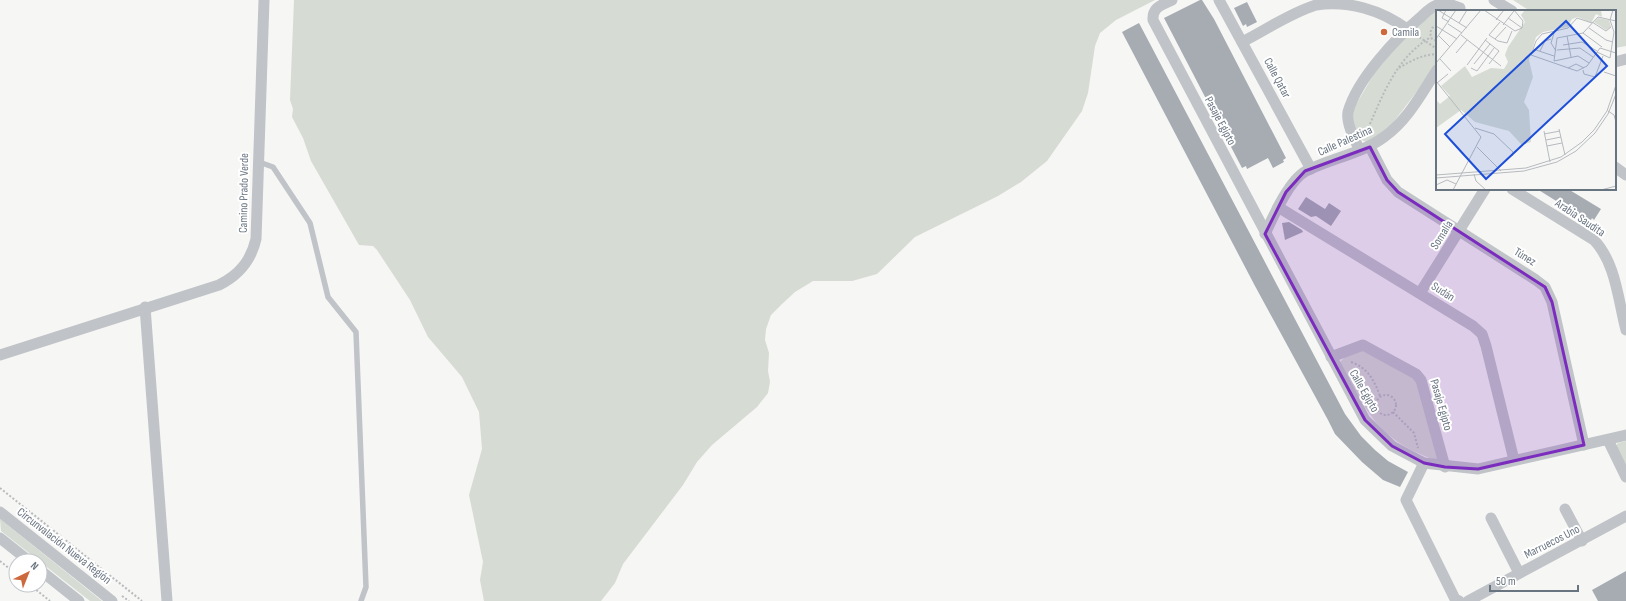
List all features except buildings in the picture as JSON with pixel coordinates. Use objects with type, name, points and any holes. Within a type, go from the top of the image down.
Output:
[{"type":"street","name":"Camino Prado Verde","points":[[0,355],[145,307],[219,285],[233,277],[245,265],[254,248],[256,239],[257,162],[264,0]]},
{"type":"street","name":"Pasaje Egipto","points":[[1172,0],[1156,8],[1152,14],[1152,20],[1265,234]]},
{"type":"street","name":"Calle Qatar","points":[[1219,0],[1311,169]]},
{"type":"street","points":[[1494,0],[1510,10]]},
{"type":"street","points":[[1242,42],[1316,4],[1342,1],[1362,5],[1392,18],[1407,29]]},
{"type":"street","name":"Túnez","points":[[1462,6],[1444,3],[1434,6],[1407,29],[1376,62],[1357,93],[1348,114],[1351,128],[1387,180],[1398,192],[1536,280],[1548,292],[1584,445]]},
{"type":"street","points":[[1616,62],[1626,59]]},
{"type":"street","name":"Calle Palestina","points":[[1265,234],[1286,192],[1305,171],[1365,148],[1386,136],[1408,115],[1436,72]]},
{"type":"street","points":[[1616,168],[1626,174]]},
{"type":"street","name":"Somalía","points":[[1420,294],[1460,232],[1484,190]]},
{"type":"street","name":"Arabia Saudita","points":[[1514,190],[1594,240],[1600,247],[1608,260],[1626,330]]},
{"type":"street","name":"Sudán","points":[[1278,207],[1473,326],[1482,334],[1514,460]]},
{"type":"street","name":"Calle Egipto","points":[[1265,234],[1365,420],[1392,446],[1424,463],[1445,467],[1478,469],[1626,435]]},
{"type":"street","points":[[145,307],[167,601]]},
{"type":"street","name":"Pasaje Egipto","points":[[1331,357],[1363,346],[1416,374],[1424,385],[1445,467]]},
{"type":"street","points":[[1608,440],[1626,477]]},
{"type":"street","points":[[1424,463],[1406,500],[1455,599],[1459,601]]},
{"type":"street","points":[[1565,509],[1582,541]]},
{"type":"street","name":"Circunvalación Nueva Región","points":[[0,512],[112,601]]},
{"type":"street","name":"Marruecos Uno","points":[[1468,601],[1626,516]]},
{"type":"street","points":[[1491,518],[1519,573]]},
{"type":"street","points":[[0,538],[19,553]]},
{"type":"street","points":[[48,576],[79,601]]},
{"type":"lane","points":[[257,162],[273,167],[310,223],[328,297],[356,332],[366,587],[361,601]]},
{"type":"path","points":[[1436,26],[1430,30],[1431,37],[1436,40]]},
{"type":"path","points":[[1407,29],[1436,48]]},
{"type":"path","points":[[1366,131],[1374,110],[1396,69],[1425,40],[1431,37]]},
{"type":"path","points":[[1396,69],[1415,58],[1436,54]]},
{"type":"path","points":[[1344,363],[1352,362],[1363,366],[1370,375],[1380,396]]},
{"type":"path","points":[[1386,394],[1392,397],[1396,406],[1394,412],[1387,415],[1378,412],[1375,405],[1380,396],[1386,394]]},
{"type":"path","points":[[1394,412],[1414,433],[1424,463]]},
{"type":"path","points":[[0,488],[142,601]]},
{"type":"path","points":[[0,561],[8,568]]},
{"type":"path","points":[[40,593],[50,601]]},
{"type":"highlighted area","points":[[1370,147],[1387,180],[1398,192],[1545,287],[1552,302],[1584,445],[1478,469],[1445,467],[1424,463],[1392,446],[1365,420],[1265,234],[1286,192],[1305,171]]},
{"type":"shaded area","points":[[294,0],[1155,0],[1116,20],[1100,33],[1095,46],[1088,93],[1082,111],[1047,161],[1021,182],[998,196],[915,237],[877,274],[852,281],[813,281],[795,292],[771,315],[766,329],[765,340],[769,353],[768,371],[770,382],[768,393],[757,407],[712,445],[697,462],[683,485],[623,564],[615,583],[601,601],[484,601],[480,580],[483,562],[469,495],[482,449],[479,412],[462,377],[428,337],[410,300],[377,250],[373,246],[359,245],[311,161],[303,138],[292,117],[293,109],[290,100]]},
{"type":"shaded area","points":[[1513,0],[1626,0],[1626,46],[1616,48],[1616,10],[1528,10]]},
{"type":"shaded area","points":[[1444,6],[1452,10],[1437,10]]},
{"type":"shaded area","points":[[1436,11],[1436,66],[1392,124],[1368,143],[1358,138],[1351,120],[1355,106],[1374,74],[1396,46]]},
{"type":"shaded area","points":[[1363,348],[1410,374],[1418,382],[1438,461],[1401,444],[1388,434],[1367,411],[1340,362],[1345,357]]},
{"type":"shaded area","points":[[1626,441],[1626,467],[1615,447],[1618,443]]},
{"type":"shaded area","points":[[0,519],[42,553],[29,553],[1,531]]},
{"type":"shaded area","points":[[48,558],[102,601],[90,601],[48,568]]},
{"type":"place","name":"Camila","points":[[1384,32]]}]
